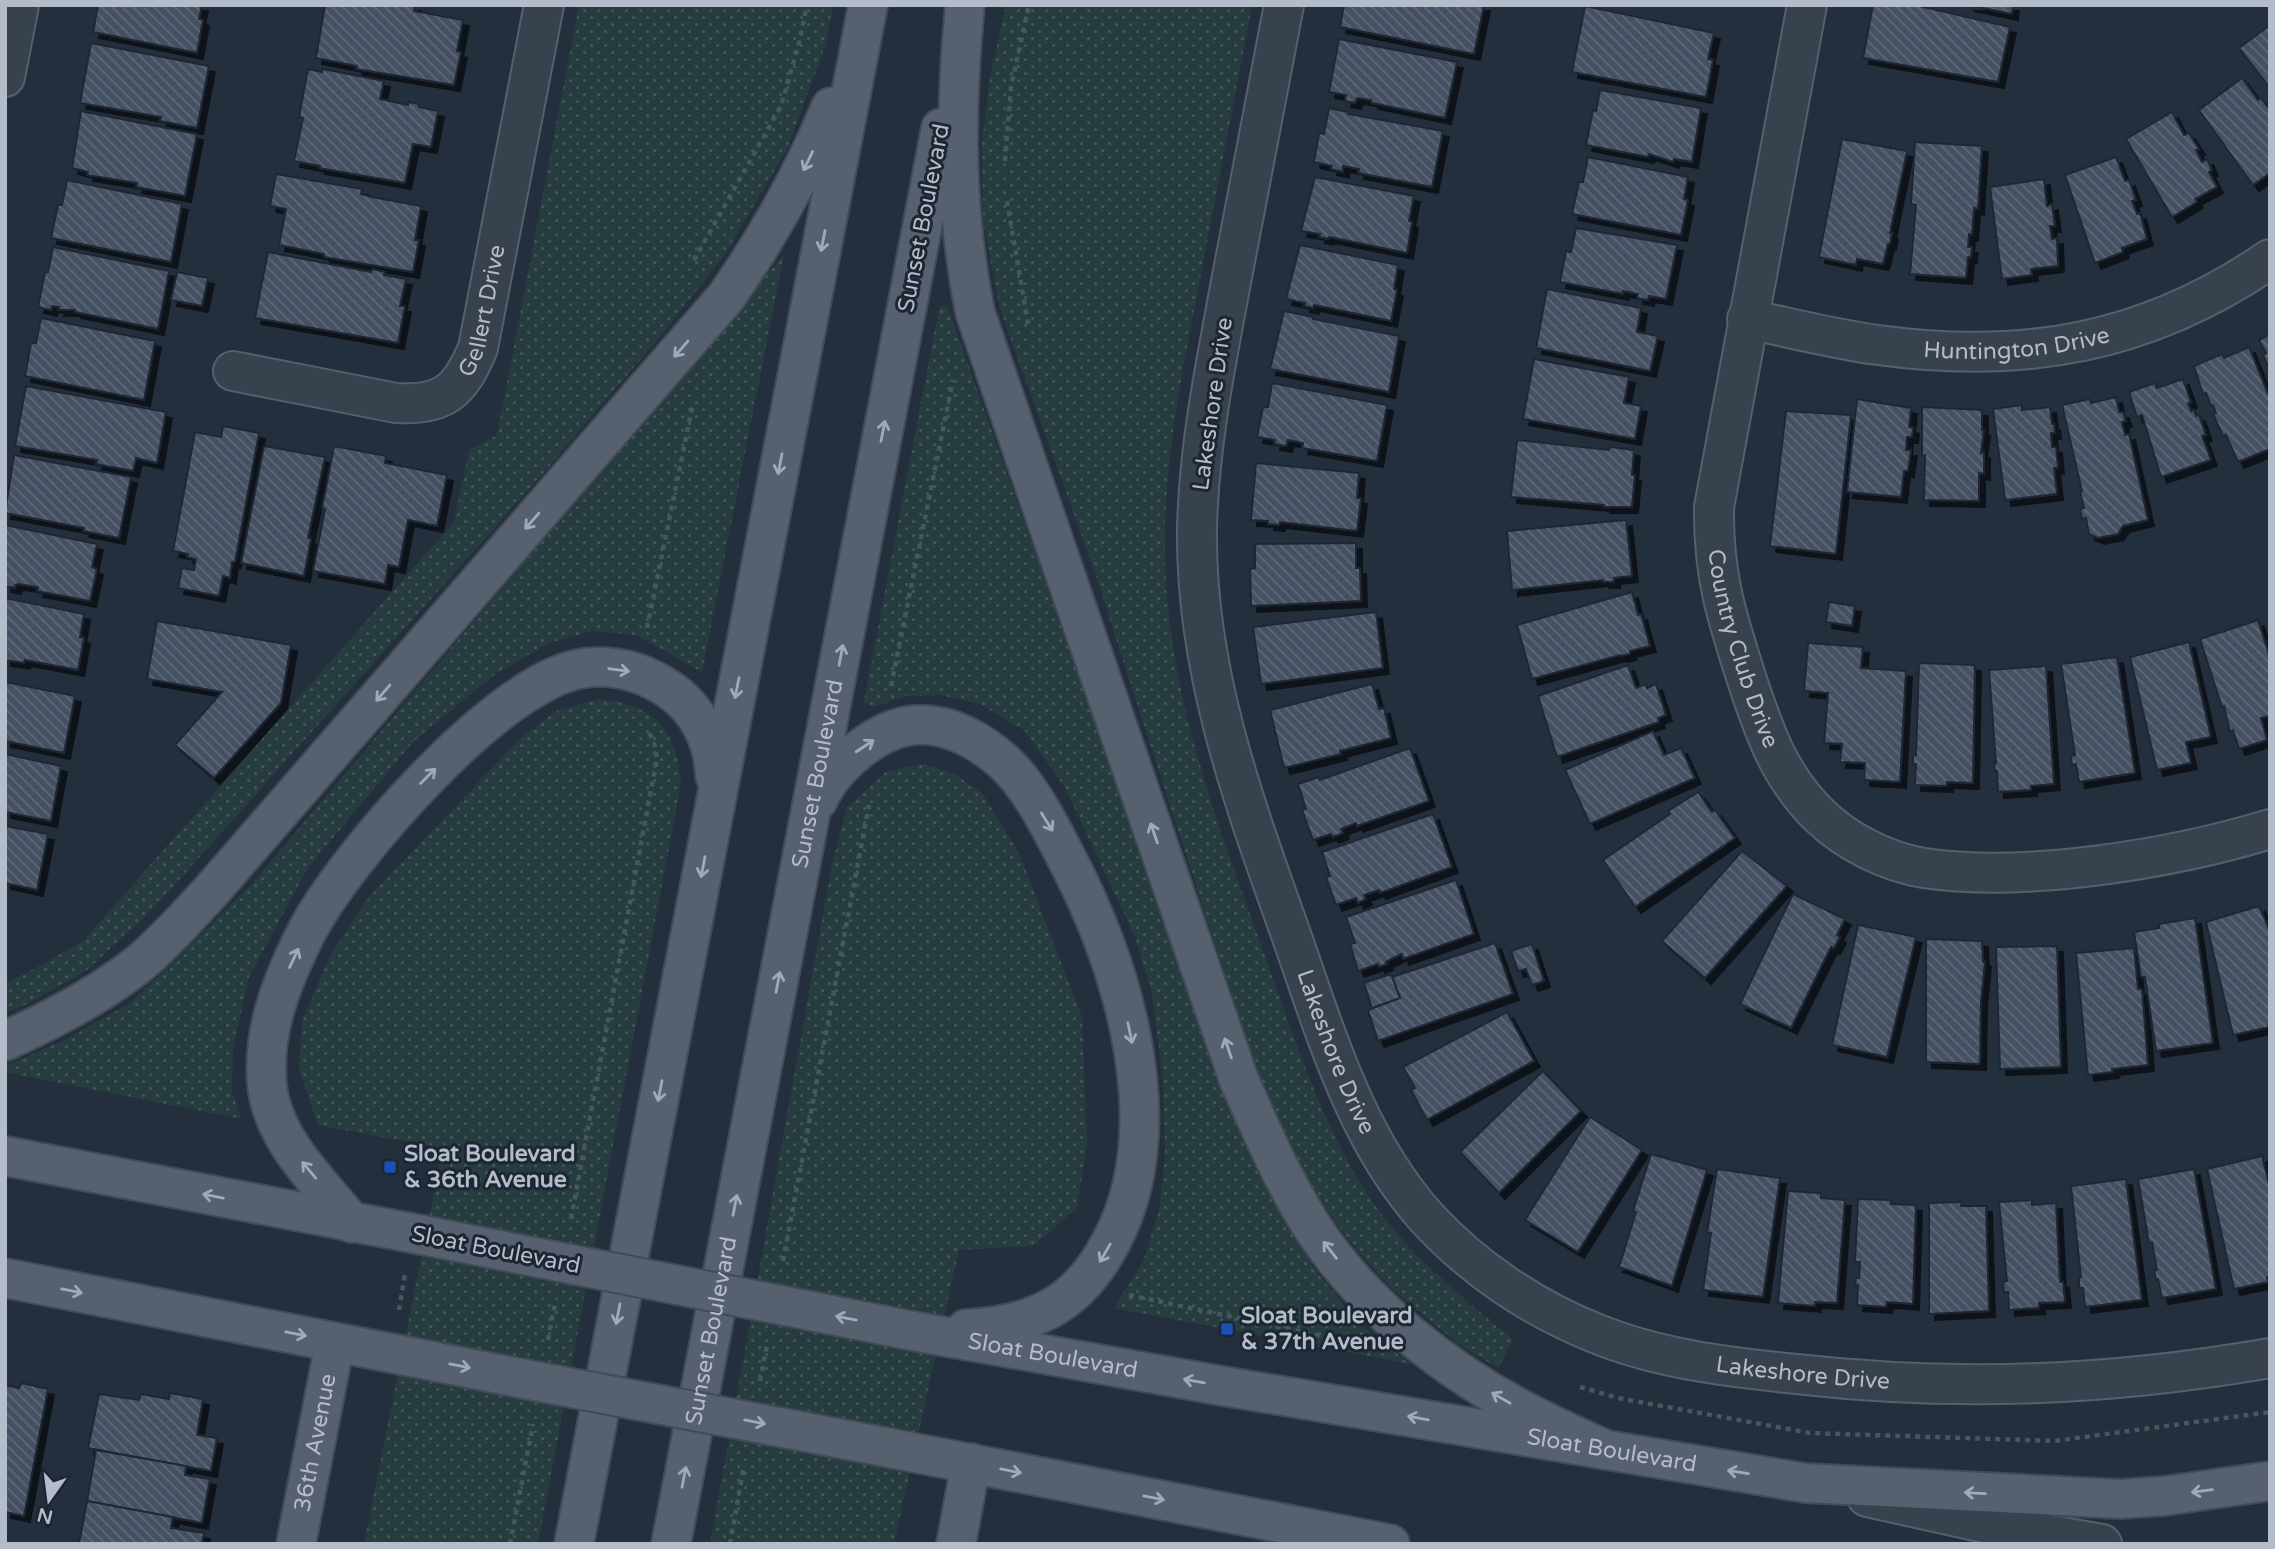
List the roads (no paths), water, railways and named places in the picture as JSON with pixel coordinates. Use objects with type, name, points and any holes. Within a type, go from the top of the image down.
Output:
[{"type":"main road","points":[[574,1544],[866,5]]},
{"type":"main road","points":[[5,1041],[96,993],[139,963],[176,930],[726,297],[759,250],[810,158],[852,50],[866,5]]},
{"type":"main road","points":[[965,5],[959,65],[958,174],[960,224],[975,312],[1239,1080],[1262,1134],[1314,1228],[1349,1274],[1385,1312],[1431,1352],[1482,1387],[1532,1416],[1606,1450]]},
{"type":"main road","name":"Sunset Boulevard","points":[[671,1544],[965,5]]},
{"type":"main road","points":[[352,1223],[291,1149],[276,1120],[268,1087],[266,1053],[272,1012],[307,930],[342,876],[381,827],[466,739],[510,704],[548,679],[584,668],[614,668],[641,673],[682,699],[699,719],[709,743],[715,768],[716,800]]},
{"type":"main road","points":[[809,818],[822,791],[839,769],[858,750],[882,736],[914,725],[948,729],[979,742],[1007,764],[1029,793],[1079,883],[1102,937],[1121,993],[1133,1045],[1139,1101],[1138,1150],[1121,1225],[1095,1271],[1058,1306],[1030,1319],[1000,1326],[914,1331]]},
{"type":"main road","name":"Sloat Boulevard","points":[[5,1156],[914,1331],[1217,1385],[1805,1483]]},
{"type":"main road","points":[[5,1278],[1390,1544]]},
{"type":"main road","name":"36th Avenue","points":[[296,1544],[335,1342]]},
{"type":"main road","points":[[956,1544],[971,1463]]},
{"type":"main road","points":[[1805,1483],[2120,1499],[2164,1496],[2270,1481]]},
{"type":"street","points":[[5,77],[19,5]]},
{"type":"street","name":"Gellert Drive","points":[[233,371],[396,404],[419,404],[443,398],[458,386],[478,348],[544,5]]},
{"type":"street","name":"Lakeshore Drive","points":[[1284,5],[1204,430],[1197,532],[1204,639],[1214,691],[1242,797],[1348,1090],[1369,1135],[1396,1177],[1424,1214],[1455,1246],[1521,1296],[1595,1334],[1678,1358],[1830,1378],[1974,1386],[2126,1379],[2200,1371],[2270,1359]]},
{"type":"street","name":"Country Club Drive","points":[[1807,5],[1714,507],[1713,542],[1717,579],[1730,626],[1776,759],[1797,791],[1822,818],[1853,841],[1886,858],[1922,867],[1960,872],[2003,872],[2103,864],[2212,844],[2270,829]]},
{"type":"street","name":"Huntington Drive","points":[[1747,319],[1875,345],[1928,351],[1983,354],[2039,349],[2091,340],[2195,304],[2270,259]]},
{"type":"street","name":"Sloat Boulevard","points":[[1805,1483],[1998,1526],[2102,1544]]},
{"type":"place","name":"Sloat Boulevard & 36th Avenue","points":[[390,1167]]},
{"type":"place","name":"Sloat Boulevard & 37th Avenue","points":[[1227,1329]]}]
